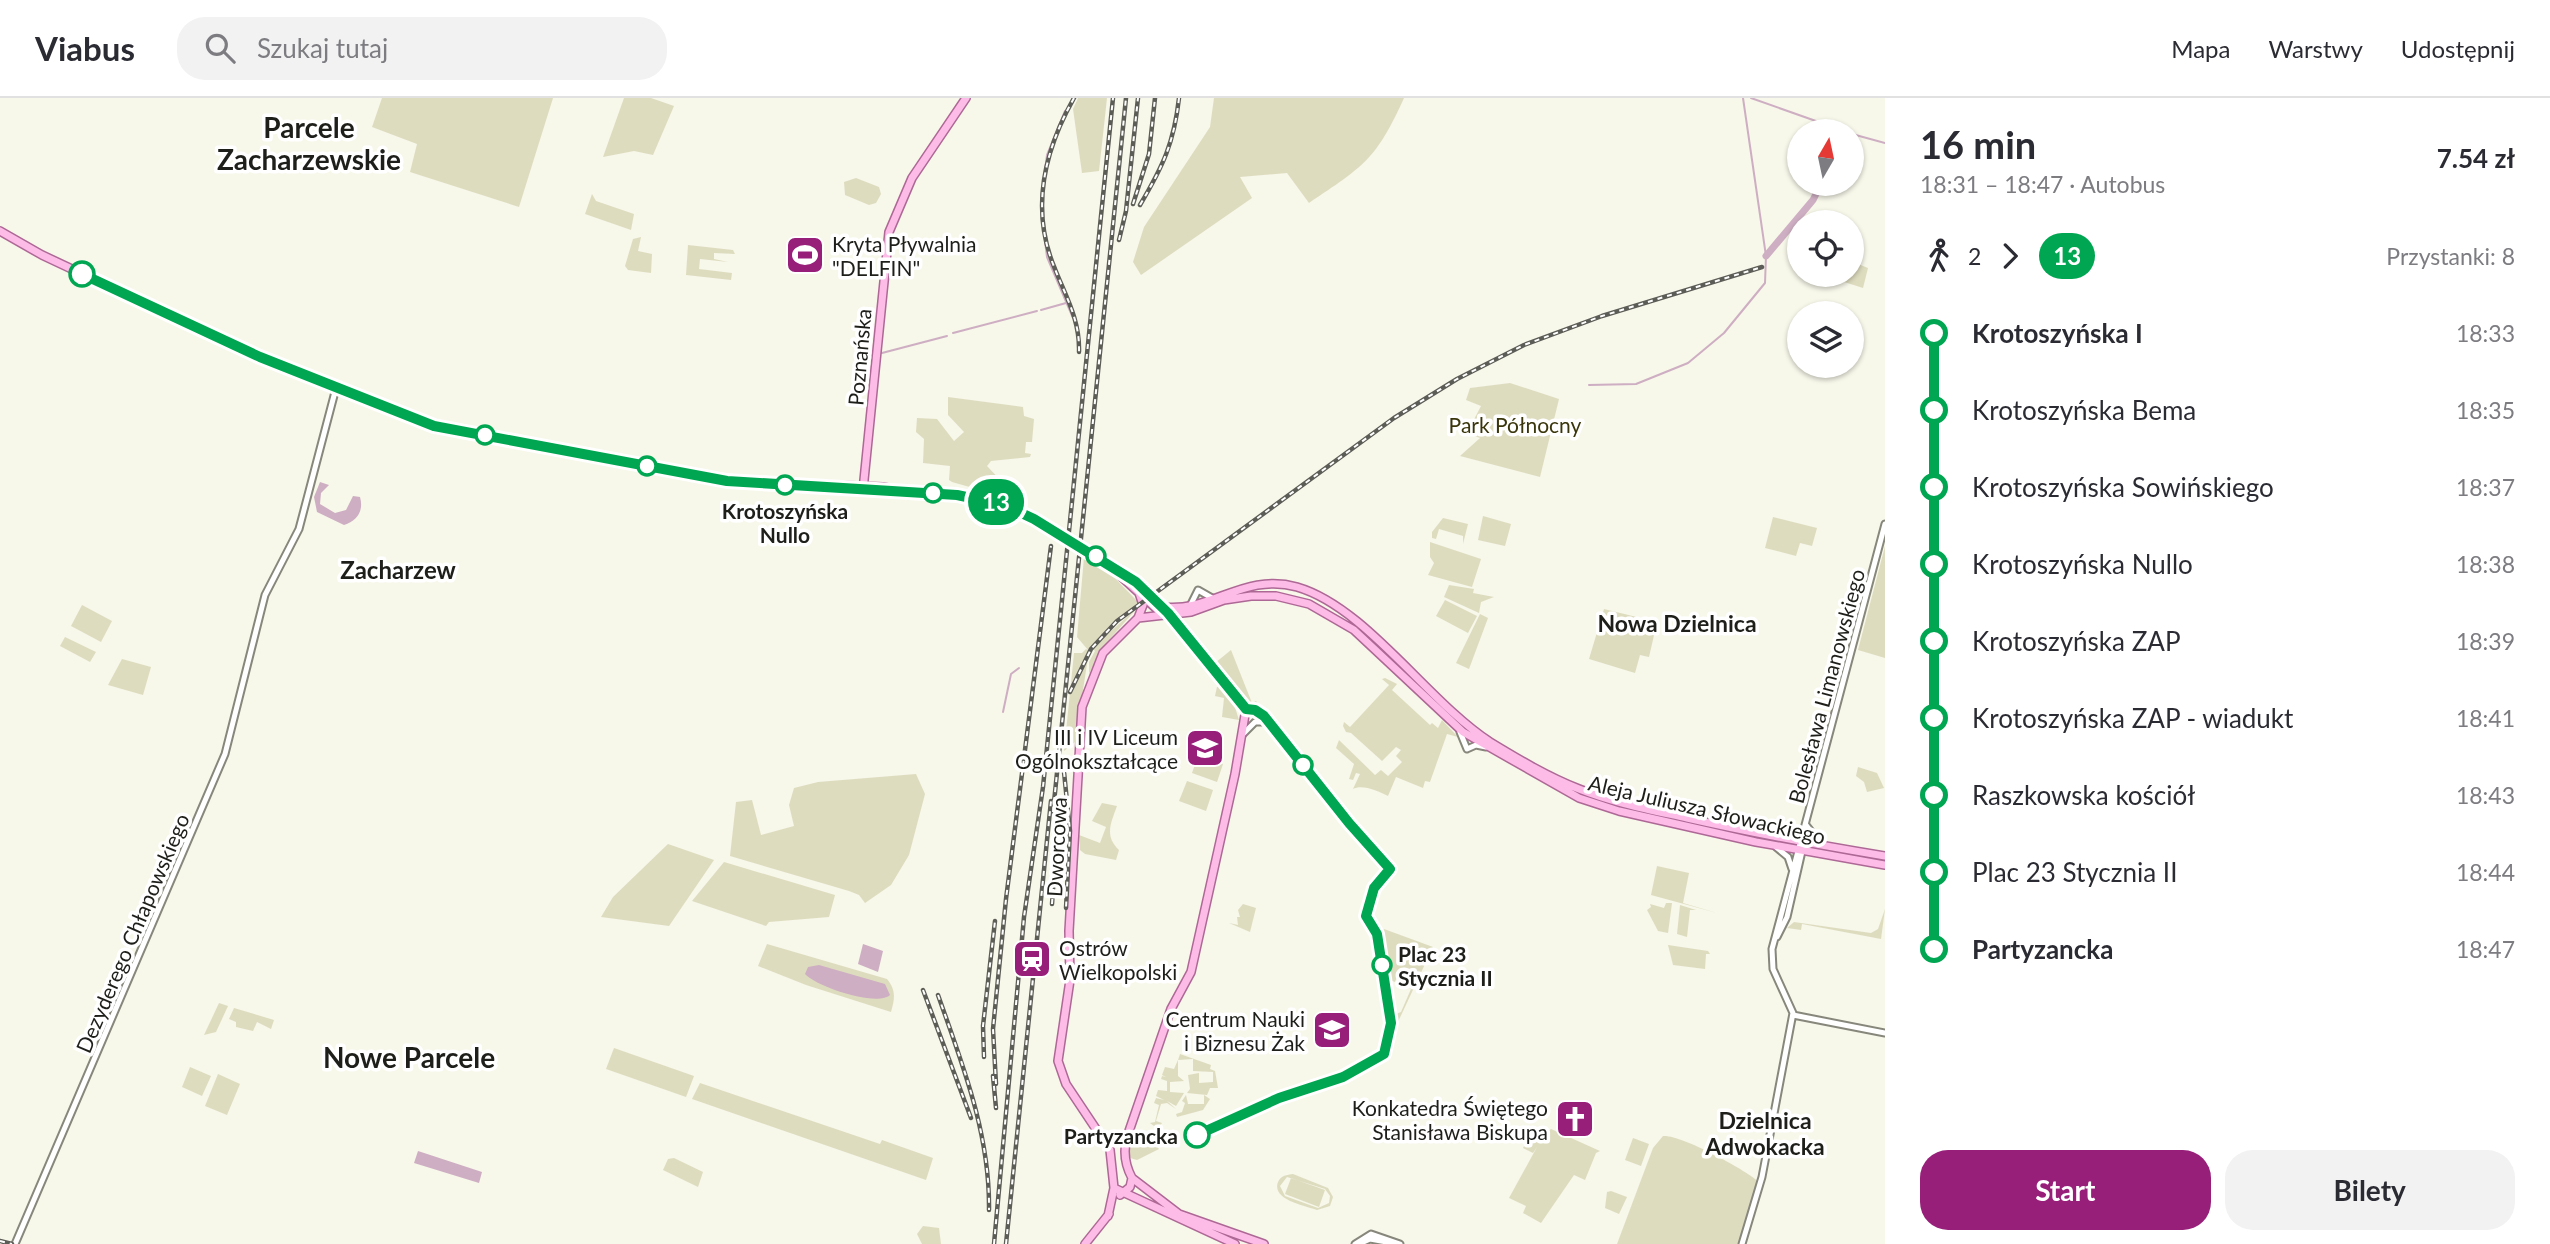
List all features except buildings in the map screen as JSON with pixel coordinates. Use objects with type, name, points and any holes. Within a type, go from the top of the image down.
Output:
[{"type":"main road","name":"Poznańska","points":[[865,488],[887,251],[912,186],[968,98]]},
{"type":"main road","points":[[0,231],[51,260],[227,342],[336,388],[443,428],[717,480],[865,488],[984,499],[1011,508],[1045,525]]},
{"type":"main road","points":[[1085,549],[1129,576],[1167,611],[1246,709],[1243,734],[1191,972],[1175,1001],[1125,1142],[1130,1187],[1122,1192],[1108,1216],[1085,1244]]},
{"type":"main road","points":[[1105,561],[1138,591],[1167,611]]},
{"type":"main road","name":"Aleja Juliusza Słowackiego","points":[[1191,609],[1244,586],[1262,583],[1287,585],[1316,595],[1347,614],[1461,720],[1490,741],[1550,775],[1608,799],[1784,839],[1817,854],[1885,865]]},
{"type":"main road","points":[[1138,591],[1143,604],[1138,618]]},
{"type":"main road","name":"Aleja Juliusza Słowackiego","points":[[1167,611],[1191,609],[1233,598],[1264,596],[1293,600],[1319,608],[1354,631],[1456,726],[1486,747],[1591,803],[1770,845],[1801,848],[1824,846],[1885,856]]},
{"type":"main road","points":[[1178,626],[1180,618],[1191,609]]},
{"type":"main road","points":[[1138,618],[1167,611]]},
{"type":"main road","name":"Dworcowa","points":[[1113,1175],[1108,1145],[1059,1069],[1070,970],[1069,931],[1082,707],[1103,653],[1138,618]]},
{"type":"main road","points":[[1108,1216],[1114,1188],[1113,1175],[1118,1171],[1130,1175],[1179,1214],[1264,1244]]},
{"type":"main road","points":[[1114,1188],[1235,1244]]},
{"type":"street","name":"Dezyderego Chłapowskiego","points":[[15,1244],[225,754],[268,588],[299,529],[336,388]]},
{"type":"street","name":"Bolesława Limanowskiego","points":[[1793,1015],[1772,966],[1775,940],[1885,524]]},
{"type":"street","points":[[1191,609],[1198,590],[1212,598]]},
{"type":"street","points":[[1243,734],[1255,722],[1266,723]]},
{"type":"street","points":[[1456,726],[1467,750],[1475,746],[1486,747]]},
{"type":"street","points":[[1784,839],[1794,836],[1806,825],[1812,837],[1824,846]]},
{"type":"street","points":[[1770,845],[1785,854],[1793,871]]},
{"type":"street","points":[[1775,940],[1785,927],[1801,865],[1801,848]]},
{"type":"street","points":[[1801,865],[1817,854]]},
{"type":"street","points":[[1742,1244],[1762,1177],[1793,1015],[1885,1033]]},
{"type":"street","points":[[1357,1244],[1366,1237],[1379,1236],[1399,1244]]},
{"type":"green space","points":[[382,98],[553,98],[519,207],[410,172],[417,144],[372,127]]},
{"type":"green space","points":[[624,98],[651,98],[674,106],[653,155],[634,151],[603,157]]},
{"type":"green space","points":[[1078,98],[1107,98],[1099,171],[1082,173],[1073,109]]},
{"type":"green space","points":[[1214,98],[1404,98],[1385,135],[1367,160],[1309,203],[1287,173],[1240,177],[1252,198],[1141,275],[1133,262],[1144,227],[1210,127]]},
{"type":"green space","points":[[856,178],[879,187],[881,194],[876,203],[869,205],[845,195],[844,182]]},
{"type":"green space","points":[[592,194],[596,201],[634,214],[631,230],[585,214]]},
{"type":"green space","points":[[641,237],[638,251],[652,254],[651,273],[628,270],[625,266],[633,239]]},
{"type":"green space","points":[[688,245],[733,250],[735,254],[714,253],[714,259],[728,262],[700,259],[699,269],[732,273],[731,280],[686,275]]},
{"type":"green space","points":[[1864,266],[1868,268],[1864,284]]},
{"type":"green space","name":"Park Północny","points":[[1510,383],[1559,399],[1540,477],[1460,456],[1480,438],[1467,433],[1481,406],[1466,400],[1470,388]]},
{"type":"green space","points":[[948,397],[1023,407],[1024,416],[1034,419],[1032,442],[1026,442],[1025,453],[1031,454],[1030,457],[991,461],[987,466],[1006,486],[1014,479],[1012,499],[952,482],[949,480],[950,466],[923,463],[924,439],[916,432],[917,418],[937,419],[954,441],[964,432],[948,415]]},
{"type":"green space","points":[[1483,516],[1511,524],[1505,546],[1478,540]]},
{"type":"green space","points":[[1773,517],[1817,528],[1812,546],[1800,543],[1796,556],[1765,548]]},
{"type":"green space","points":[[1443,518],[1468,524],[1463,544],[1463,536],[1439,529],[1436,539],[1432,538],[1432,532]]},
{"type":"green space","points":[[1430,542],[1481,559],[1472,587],[1428,575],[1434,563],[1430,557]]},
{"type":"green space","points":[[1885,546],[1885,658],[1858,650]]},
{"type":"green space","points":[[1084,557],[1107,570],[1139,603],[1112,623],[1088,650],[1077,637]]},
{"type":"green space","points":[[1449,585],[1474,589],[1473,593],[1494,597],[1481,602],[1479,613],[1444,597]]},
{"type":"green space","points":[[1445,600],[1477,616],[1468,633],[1436,616]]},
{"type":"green space","points":[[82,605],[112,621],[101,642],[71,626]]},
{"type":"green space","points":[[1138,607],[1103,647],[1089,674],[1089,662],[1095,651],[1092,648]]},
{"type":"green space","points":[[1604,609],[1657,622],[1649,657],[1640,655],[1635,673],[1589,659]]},
{"type":"green space","points":[[1480,614],[1488,618],[1469,669],[1456,663]]},
{"type":"green space","points":[[65,637],[96,652],[90,662],[60,646]]},
{"type":"green space","points":[[1086,649],[1089,651],[1075,742],[1064,751],[1074,653],[1082,653]]},
{"type":"green space","points":[[1231,650],[1252,703],[1256,701],[1262,709],[1249,703],[1215,663]]},
{"type":"green space","points":[[122,659],[151,667],[143,695],[108,685]]},
{"type":"green space","points":[[1382,679],[1397,684],[1392,690],[1430,725],[1432,723],[1438,728],[1442,720],[1458,737],[1447,734],[1430,782],[1425,781],[1423,788],[1396,777],[1388,796],[1365,788],[1353,789],[1360,774],[1356,773],[1353,780],[1349,779],[1354,764],[1336,748],[1339,740],[1375,775],[1381,770],[1388,776],[1402,762],[1396,756],[1401,750],[1396,747],[1382,761],[1351,733],[1346,732],[1343,726],[1344,722],[1350,727],[1389,685]]},
{"type":"green space","points":[[1222,686],[1233,701],[1239,720],[1222,717],[1224,698],[1215,696],[1217,687]]},
{"type":"green space","points":[[1198,756],[1223,764],[1217,782],[1192,773]]},
{"type":"green space","points":[[1858,767],[1877,773],[1884,788],[1867,792],[1864,782],[1856,776]]},
{"type":"green space","points":[[916,774],[925,794],[909,855],[891,885],[865,903],[859,895],[849,891],[730,856],[736,802],[752,800],[761,835],[794,826],[789,805],[794,788],[818,782]]},
{"type":"green space","points":[[1187,781],[1213,790],[1206,811],[1179,801]]},
{"type":"green space","points":[[1102,803],[1117,806],[1110,829],[1114,845],[1119,850],[1116,860],[1085,854],[1080,850],[1079,835],[1100,843],[1106,827],[1092,821]]},
{"type":"green space","points":[[668,844],[714,860],[669,926],[601,917],[613,897]]},
{"type":"green space","points":[[724,862],[835,895],[829,917],[769,922],[766,926],[692,901]]},
{"type":"green space","points":[[1657,866],[1689,873],[1683,903],[1717,913],[1651,895]]},
{"type":"green space","points":[[1666,903],[1672,903],[1668,933],[1658,931],[1647,910],[1651,907],[1650,904],[1664,908]]},
{"type":"green space","points":[[1243,904],[1256,908],[1250,932],[1229,923],[1238,925],[1238,910]]},
{"type":"green space","points":[[1680,905],[1696,910],[1690,910],[1687,937],[1677,934]]},
{"type":"green space","points":[[1885,909],[1881,939],[1802,924],[1801,930],[1787,928],[1794,922],[1871,933],[1878,929]]},
{"type":"green space","points":[[1384,929],[1433,947],[1397,1024],[1392,1021],[1390,1007],[1396,1014],[1401,1012],[1411,989],[1408,987],[1412,983],[1408,981],[1415,976],[1400,968],[1395,982],[1390,980],[1384,942],[1380,940],[1379,932]]},
{"type":"green space","points":[[767,944],[887,979],[894,994],[891,1012],[806,985],[758,966]]},
{"type":"green space","points":[[1668,945],[1708,951],[1710,954],[1706,954],[1705,969],[1673,965]]},
{"type":"green space","points":[[219,1003],[228,1006],[216,1032],[204,1035]]},
{"type":"green space","points":[[234,1008],[274,1020],[271,1029],[257,1022],[253,1031],[236,1027],[236,1022],[229,1019]]},
{"type":"green space","points":[[614,1048],[694,1076],[686,1097],[606,1069]]},
{"type":"green space","points":[[1180,1054],[1211,1065],[1210,1069],[1215,1071],[1218,1088],[1210,1088],[1207,1095],[1187,1093],[1190,1089],[1188,1075],[1199,1073],[1199,1083],[1213,1082],[1213,1072],[1193,1071],[1193,1059],[1178,1060]]},
{"type":"green space","points":[[1178,1060],[1178,1076],[1184,1081],[1170,1082],[1170,1092],[1184,1093],[1176,1106],[1167,1101],[1176,1109],[1167,1103],[1161,1104],[1156,1121],[1162,1123],[1158,1129],[1150,1123],[1155,1122],[1159,1105],[1154,1103],[1156,1098],[1164,1100],[1156,1096],[1158,1090],[1167,1091],[1167,1081],[1161,1079],[1162,1076],[1166,1077],[1162,1075],[1165,1067],[1174,1069]]},
{"type":"green space","points":[[190,1067],[211,1076],[202,1096],[182,1087]]},
{"type":"green space","points":[[218,1074],[240,1084],[227,1115],[205,1106]]},
{"type":"green space","points":[[700,1083],[880,1144],[882,1140],[933,1158],[926,1180],[692,1099]]},
{"type":"green space","points":[[1186,1095],[1188,1104],[1204,1104],[1204,1095],[1210,1099],[1203,1110],[1177,1117],[1176,1114],[1182,1112],[1185,1103],[1182,1101]]},
{"type":"green space","points":[[1533,1129],[1543,1135],[1551,1129],[1600,1151],[1596,1153],[1585,1180],[1574,1175],[1541,1223],[1523,1213],[1526,1206],[1509,1198],[1537,1147],[1533,1153],[1523,1148]]},
{"type":"green space","points":[[1134,1130],[1147,1135],[1159,1149],[1137,1160],[1130,1158],[1129,1139]]},
{"type":"green space","points":[[1663,1136],[1697,1146],[1758,1181],[1740,1244],[1617,1244],[1653,1148]]},
{"type":"green space","points":[[1633,1138],[1649,1144],[1641,1166],[1625,1160]]},
{"type":"green space","points":[[674,1158],[703,1172],[698,1187],[663,1170],[668,1159]]},
{"type":"green space","points":[[1293,1174],[1328,1188],[1333,1197],[1330,1206],[1317,1210],[1284,1198],[1277,1188],[1278,1182],[1282,1177]],"holes":[[[1287,1177],[1325,1189],[1330,1196],[1329,1203],[1318,1208],[1285,1196],[1280,1186]]]},
{"type":"green space","points":[[1291,1178],[1325,1190],[1319,1207],[1285,1194]]},
{"type":"green space","points":[[1607,1192],[1627,1197],[1619,1214],[1605,1208]]},
{"type":"green space","points":[[923,1226],[939,1228],[941,1244],[922,1244],[917,1234]]},
{"type":"shaded area","points":[[320,482],[329,485],[321,493],[320,504],[335,513],[346,510],[353,496],[360,497],[360,511],[353,521],[344,525],[317,512],[314,497]]},
{"type":"shaded area","points":[[863,944],[883,951],[878,972],[858,964]]},
{"type":"shaded area","points":[[819,965],[885,984],[890,995],[873,999],[834,990],[805,974],[808,967]]},
{"type":"shaded area","points":[[418,1151],[482,1172],[479,1183],[414,1163]]},
{"type":"waterway","points":[[1589,385],[1636,384],[1688,363],[1724,333],[1765,283],[1766,256],[1743,98]]},
{"type":"waterway","points":[[1751,98],[1810,119]]},
{"type":"waterway","points":[[1041,200],[1047,155],[1065,111]]},
{"type":"waterway","points":[[1864,137],[1885,143]]},
{"type":"waterway","points":[[1766,256],[1815,196]]},
{"type":"waterway","points":[[1041,209],[1047,257],[1073,318]]},
{"type":"waterway","points":[[1041,310],[1066,303]]},
{"type":"waterway","points":[[953,333],[1037,311]]},
{"type":"waterway","points":[[882,353],[947,336]]},
{"type":"waterway","points":[[1003,712],[1011,674],[1019,668]]},
{"type":"tunnel","points":[[1045,525],[1085,549]]},
{"type":"railway","points":[[1074,98],[1048,160],[1042,203],[1047,247],[1075,319],[1079,352]]},
{"type":"railway","points":[[994,1244],[1024,917],[1043,787],[1113,98]]},
{"type":"railway","points":[[1053,812],[1126,98]]},
{"type":"railway","points":[[1119,240],[1126,211],[1138,98]]},
{"type":"railway","points":[[1133,204],[1149,154],[1155,98]]},
{"type":"railway","points":[[1140,205],[1166,154],[1179,98]]},
{"type":"railway","points":[[1070,692],[1091,649],[1117,621],[1394,418],[1457,379],[1524,345],[1602,316],[1762,267]]},
{"type":"railway","points":[[996,1084],[993,1029],[1006,899],[1051,546]]},
{"type":"railway","points":[[1063,762],[1070,831],[1066,908]]},
{"type":"railway","points":[[1006,1244],[1051,801]]},
{"type":"railway","points":[[1052,904],[1058,818]]},
{"type":"railway","points":[[984,1057],[983,1026],[995,921]]},
{"type":"railway","points":[[923,990],[971,1118]]},
{"type":"railway","points":[[938,995],[980,1127],[989,1210]]},
{"type":"railway","points":[[993,1076],[996,1108]]},
{"type":"railway","points":[[0,1241],[12,1244]]},
{"type":"bus line","name":"13","points":[[82,274],[260,357],[434,426],[717,480],[920,492],[984,499],[1028,516],[1120,569],[1160,604],[1246,709],[1251,708],[1264,716],[1349,823],[1390,869],[1377,882],[1366,916],[1377,934],[1391,1023],[1384,1054],[1343,1077],[1279,1098],[1241,1115],[1238,1119],[1197,1135]]},
{"type":"place","name":"Kryta Pływalnia \"DELFIN\"","points":[[805,255]]},
{"type":"place","name":"Krotoszyńska Nullo","points":[[785,485]]},
{"type":"place","name":"III i IV Liceum Ogólnokształcące","points":[[1205,748]]},
{"type":"place","name":"Ostrów Wielkopolski","points":[[1032,959]]},
{"type":"place","name":"Plac 23 Stycznia II","points":[[1382,965]]},
{"type":"place","name":"Centrum Nauki i Biznesu Żak","points":[[1332,1030]]},
{"type":"place","name":"Konkatedra Świętego Stanisława Biskupa","points":[[1575,1119]]},
{"type":"place","name":"Partyzancka","points":[[1197,1135]]},
{"type":"district","name":"Parcele Zacharzewskie","points":[[309,143]]},
{"type":"district","name":"Zacharzew","points":[[398,569]]},
{"type":"district","name":"Nowa Dzielnica","points":[[1677,623]]},
{"type":"district","name":"Nowe Parcele","points":[[409,1057]]},
{"type":"district","name":"Dzielnica Adwokacka","points":[[1765,1133]]}]
